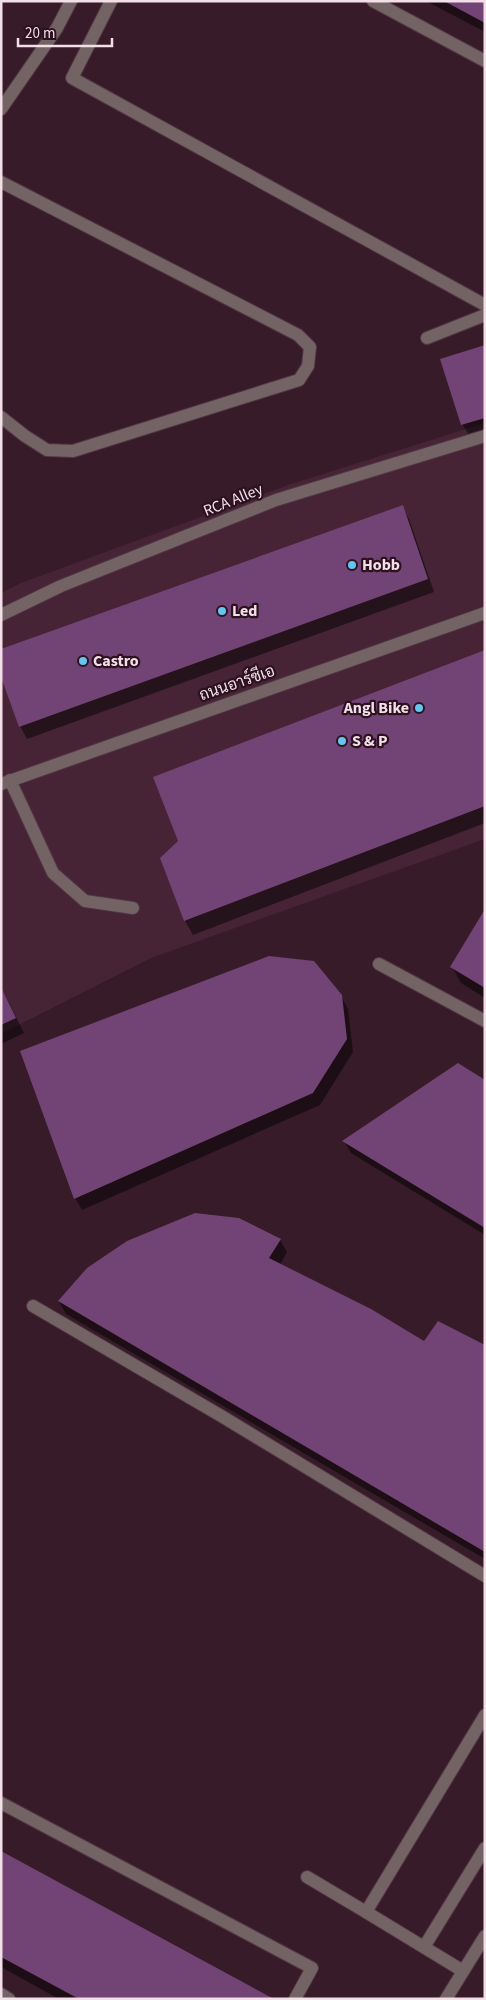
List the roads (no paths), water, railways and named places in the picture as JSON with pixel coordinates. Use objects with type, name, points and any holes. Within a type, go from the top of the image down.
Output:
[{"type":"street","points":[[1,109],[57,28],[71,1]]},
{"type":"street","points":[[111,1],[72,78],[485,305]]},
{"type":"street","points":[[373,1],[485,60]]},
{"type":"street","points":[[1,182],[298,335],[310,348],[308,366],[299,380],[73,451],[47,450],[1,417]]},
{"type":"street","points":[[427,338],[485,315]]},
{"type":"street","name":"RCA Alley","points":[[1,615],[61,586],[276,500],[485,436]]},
{"type":"street","name":"ถนนอาร์ซีเอ","points":[[6,782],[485,613]]},
{"type":"street","points":[[6,782],[53,873],[85,901],[133,908]]},
{"type":"street","points":[[379,964],[485,1021]]},
{"type":"street","points":[[33,1306],[223,1417],[485,1576]]},
{"type":"street","points":[[366,1912],[485,1715]]},
{"type":"street","points":[[1,1803],[312,1968],[295,1999]]},
{"type":"street","points":[[424,1947],[485,1848]]},
{"type":"street","points":[[306,1878],[463,1971]]},
{"type":"street","points":[[446,1999],[485,1936]]},
{"type":"street","points":[[1,1994],[9,1999]]},
{"type":"place","name":"Hobb","points":[[352,565]]},
{"type":"place","name":"Led","points":[[222,611]]},
{"type":"place","name":"Castro","points":[[83,661]]},
{"type":"place","name":"Angl Bike","points":[[419,708]]},
{"type":"place","name":"S & P","points":[[342,741]]}]
